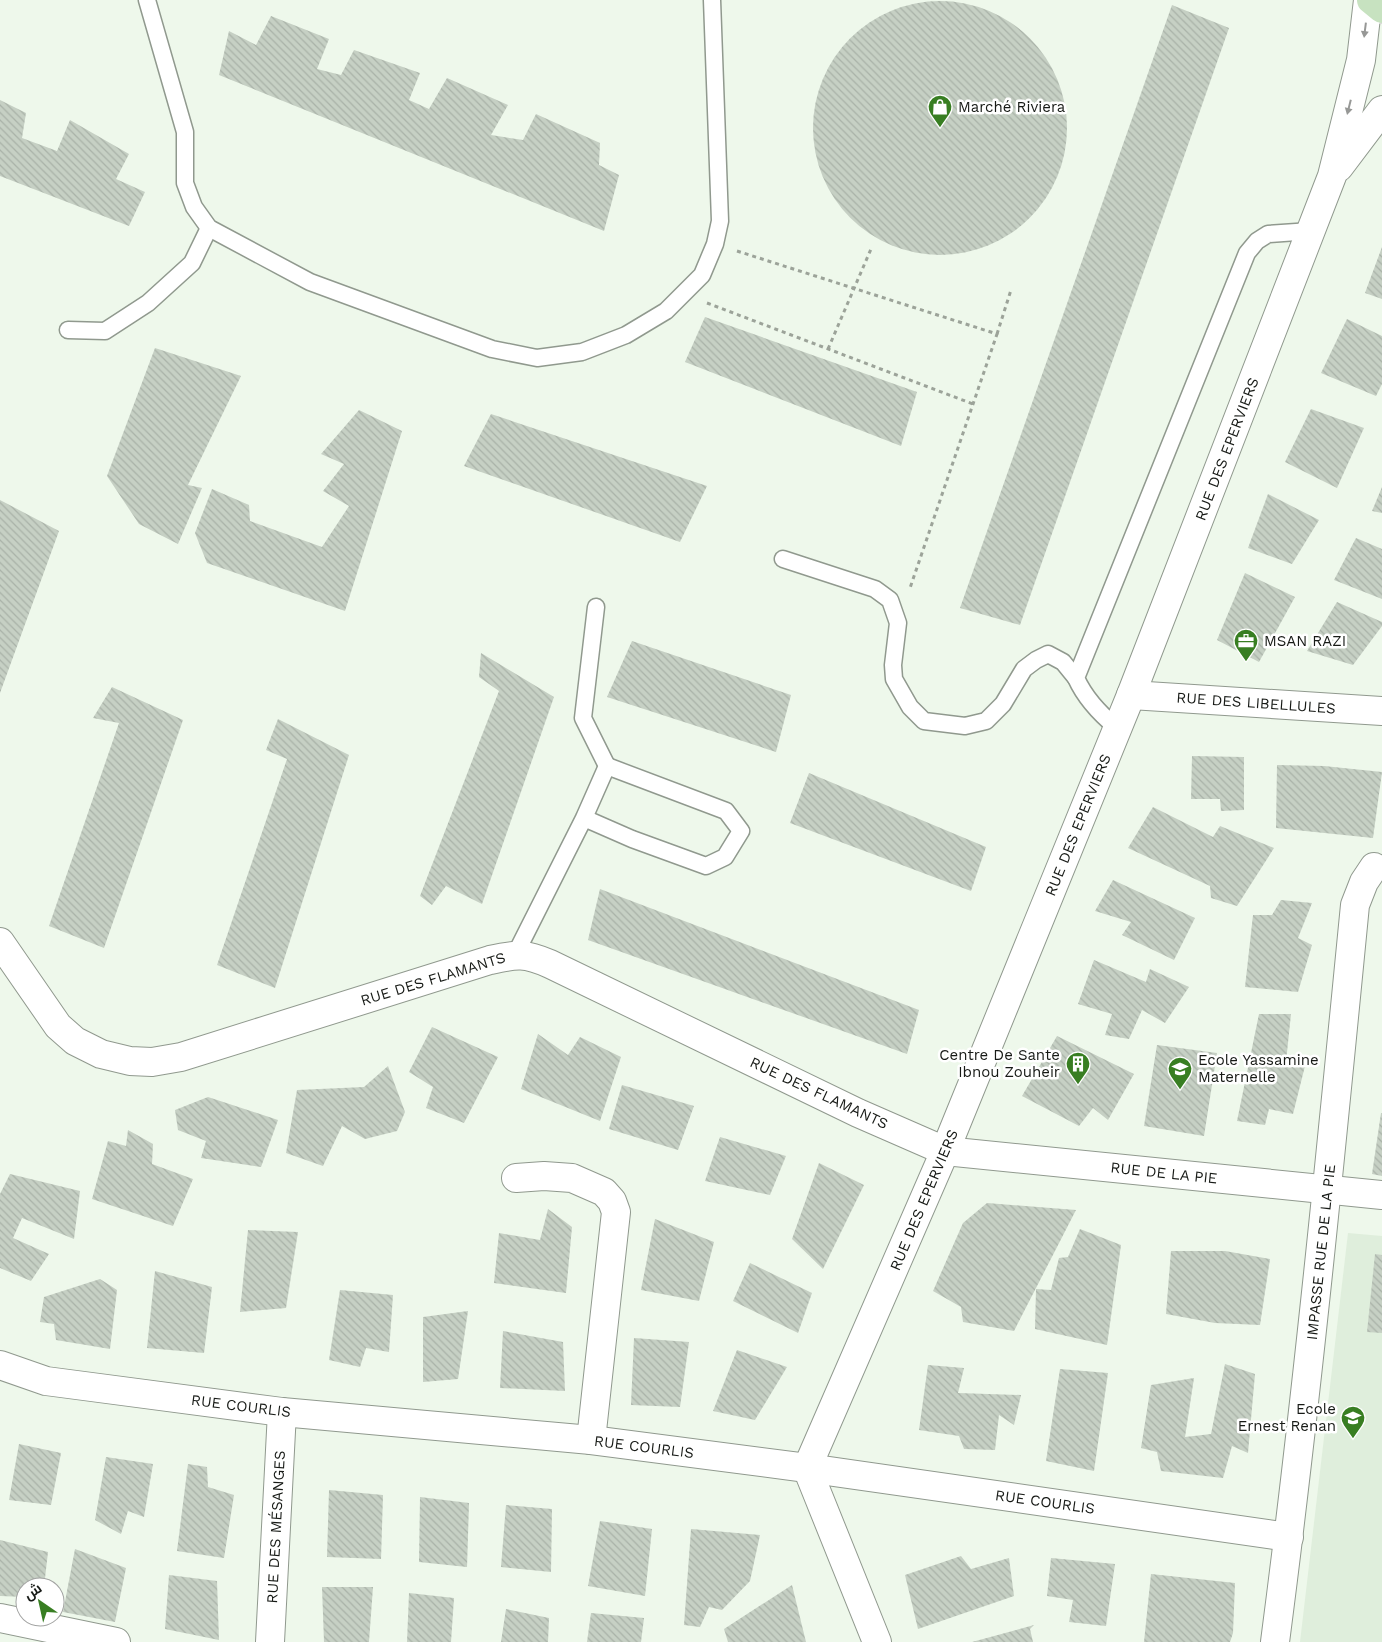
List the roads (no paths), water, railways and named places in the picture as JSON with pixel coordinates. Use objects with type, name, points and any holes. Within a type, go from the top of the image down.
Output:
[{"type":"main road","points":[[1370,0],[1382,8]]},
{"type":"street","name":"RUE DES EPERVIERS","points":[[807,1468],[945,1151],[1131,695],[1311,231],[1332,176],[1361,60],[1370,0]]},
{"type":"street","name":"RUE DES EPERVIERS","points":[[1332,176],[1382,110]]},
{"type":"street","name":"RUE DES LIBELLULES","points":[[1131,695],[1382,711]]},
{"type":"street","name":"IMPASSE RUE DE LA PIE","points":[[1275,1642],[1289,1537],[1328,1189],[1354,905],[1364,882],[1374,867]]},
{"type":"street","name":"RUE DES FLAMANTS","points":[[0,942],[58,1026],[75,1041],[101,1054],[130,1061],[152,1062],[181,1057],[215,1047],[490,960],[515,955],[533,957],[858,1113],[945,1151]]},
{"type":"street","name":"RUE DE LA PIE","points":[[945,1151],[1382,1195]]},
{"type":"street","points":[[516,1178],[544,1176],[572,1178],[604,1192],[612,1201],[616,1212],[591,1440]]},
{"type":"street","name":"RUE COURLIS","points":[[0,1365],[46,1381],[282,1412],[591,1440],[807,1468],[1289,1537]]},
{"type":"street","name":"RUE DES MÉSANGES","points":[[270,1642],[282,1412]]},
{"type":"street","points":[[807,1468],[877,1642]]},
{"type":"street","points":[[0,1618],[116,1642]]},
{"type":"lane","points":[[147,0],[186,132],[185,183],[194,207],[209,228],[310,282],[492,349],[537,358],[582,352],[626,335],[666,311],[702,275],[715,244],[720,221],[712,0]]},
{"type":"lane","points":[[68,330],[105,331],[148,303],[192,263],[209,228]]},
{"type":"lane","points":[[1076,678],[1247,253],[1257,241],[1268,234],[1311,231]]},
{"type":"lane","points":[[783,559],[875,589],[890,600],[898,623],[893,664],[894,679],[910,707],[924,720],[965,726],[986,721],[1003,704],[1024,669],[1048,654],[1063,662],[1076,678],[1090,701],[1117,728]]},
{"type":"lane","points":[[584,818],[632,839],[706,866],[725,857],[741,831],[726,812],[607,766],[583,718],[596,607]]},
{"type":"lane","points":[[515,955],[584,818],[607,766]]},
{"type":"place","name":"Marché Riviera","points":[[940,128]]},
{"type":"place","name":"MSAN RAZI","points":[[1246,662]]},
{"type":"place","name":"Centre De Sante Ibnou Zouheir","points":[[1078,1085]]},
{"type":"place","name":"Ecole Yassamine Maternelle","points":[[1180,1090]]},
{"type":"place","name":"Ecole Ernest Renan","points":[[1353,1439]]}]
